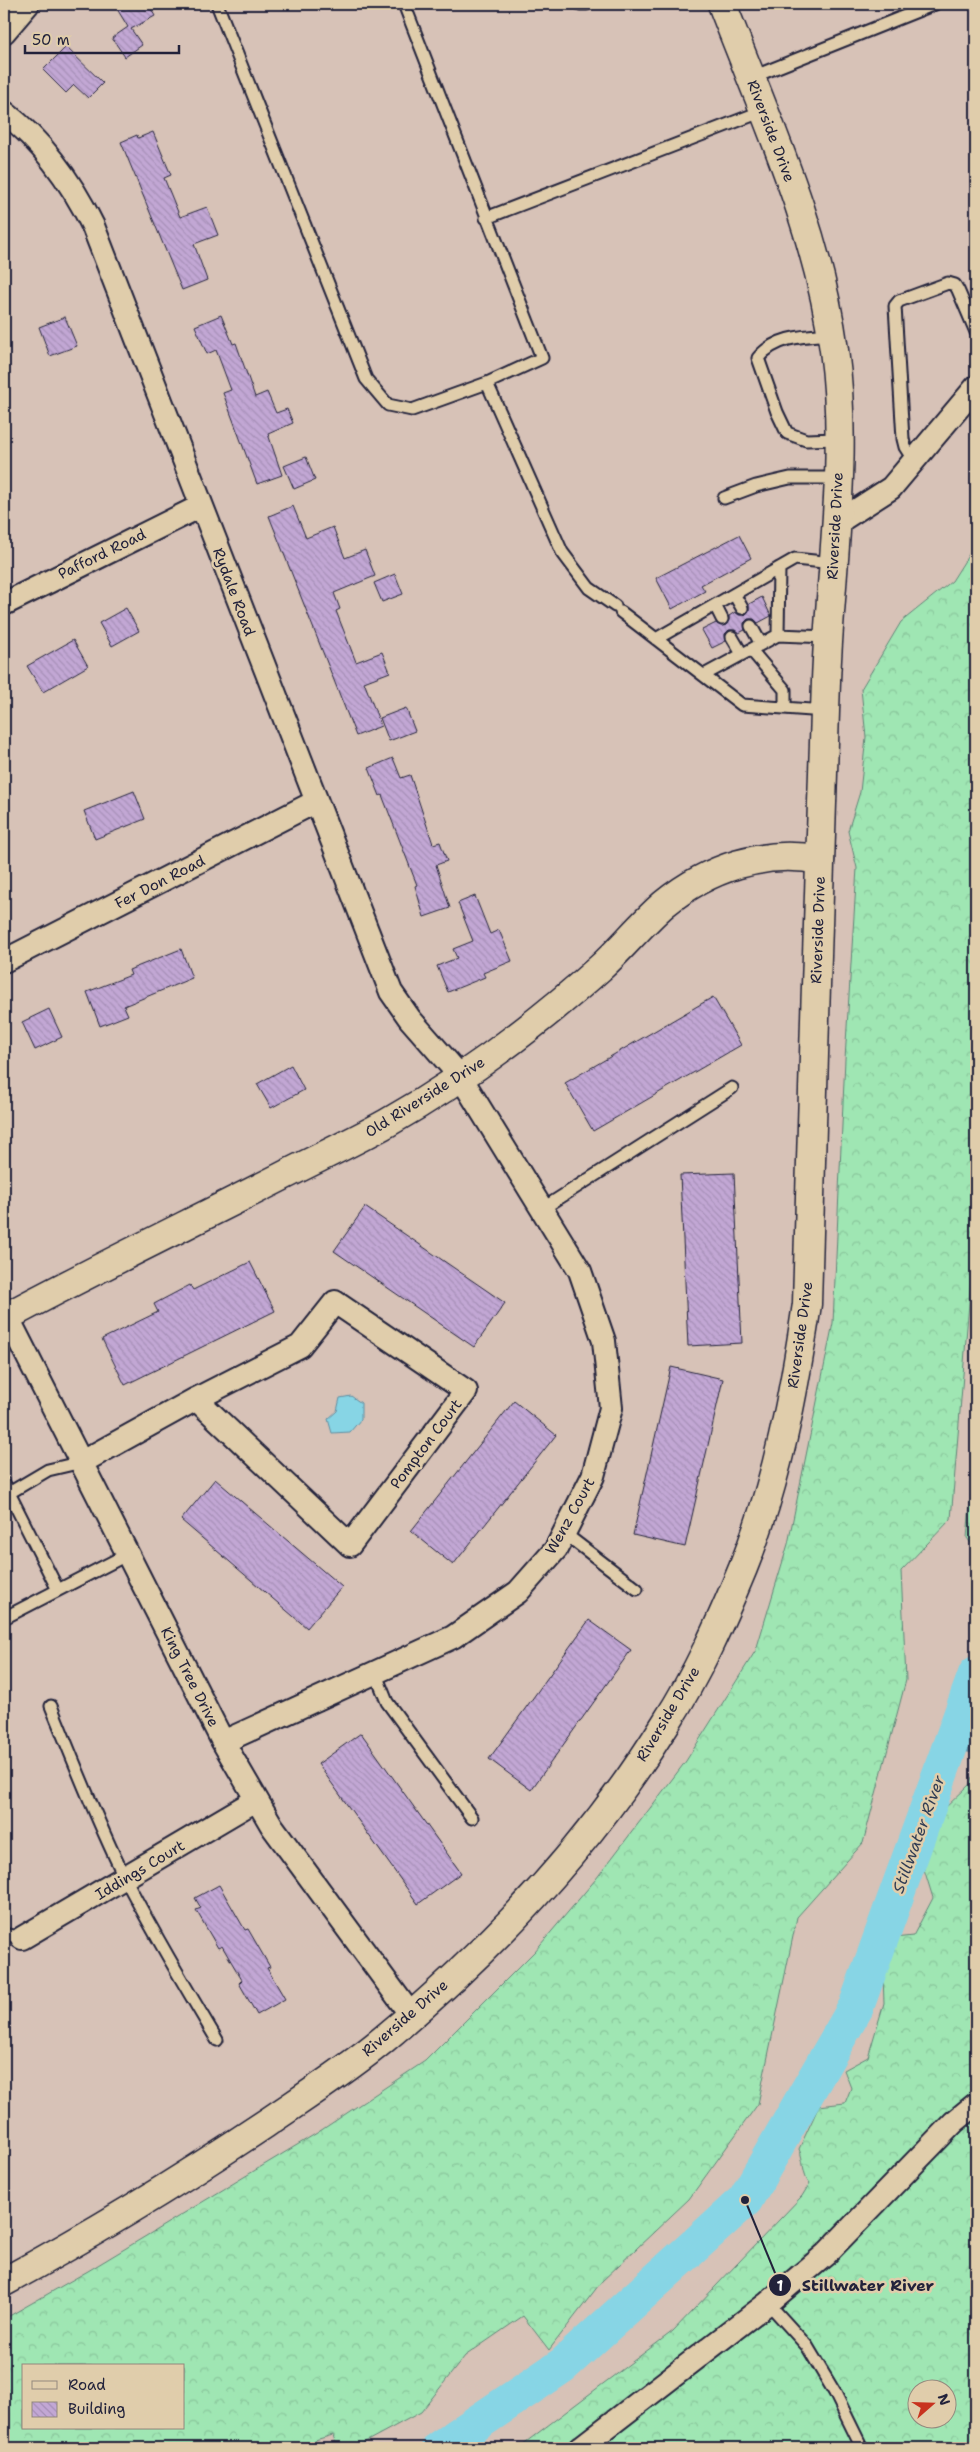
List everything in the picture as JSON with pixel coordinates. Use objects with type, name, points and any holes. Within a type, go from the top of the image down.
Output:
[{"type":"main road","name":"Riverside Drive","points":[[4,2282],[55,2254],[211,2160],[335,2077],[411,2015],[502,1931],[553,1875],[631,1775],[676,1705],[708,1646],[744,1565],[776,1468],[798,1367],[807,1304],[825,711],[839,478],[838,404],[826,303],[808,233],[722,4]]},
{"type":"main road","name":"Old Riverside Drive","points":[[5,1317],[388,1123],[460,1076],[561,1001],[602,966],[664,904],[687,888],[725,868],[747,861],[774,858],[820,860]]},
{"type":"street","points":[[4,32],[28,4]]},
{"type":"street","name":"Rydale Road","points":[[4,112],[40,145],[78,195],[93,226],[315,802],[391,992],[410,1019],[460,1076]]},
{"type":"street","points":[[835,524],[891,488],[976,387]]},
{"type":"street","name":"Pafford Road","points":[[4,604],[201,506]]},
{"type":"street","name":"Fer Don Road","points":[[4,961],[315,802]]},
{"type":"street","name":"Wenz Court","points":[[222,1742],[453,1637],[518,1592],[556,1549],[593,1476],[610,1408],[604,1341],[580,1271],[460,1076]]},
{"type":"street","name":"Pompton Court","points":[[82,1462],[196,1399],[300,1346],[335,1302],[466,1391],[350,1544],[196,1399]]},
{"type":"street","name":"King Tree Drive","points":[[5,1317],[82,1462],[222,1742],[256,1800],[284,1841],[411,2015]]},
{"type":"street","name":"Iddings Court","points":[[13,1936],[125,1879],[256,1800]]},
{"type":"street","points":[[580,2448],[768,2302],[826,2254],[954,2122],[976,2104]]},
{"type":"lane","points":[[217,4],[366,379],[388,405],[412,410],[487,383],[542,358],[404,4]]},
{"type":"lane","points":[[580,4],[587,4]]},
{"type":"lane","points":[[750,78],[935,4]]},
{"type":"lane","points":[[486,218],[763,112]]},
{"type":"lane","points":[[914,461],[904,439],[895,306],[899,301],[948,283],[955,285],[976,332]]},
{"type":"lane","points":[[831,334],[795,337],[766,348],[758,358],[777,412],[787,433],[806,440],[838,439]]},
{"type":"lane","points":[[487,383],[562,552],[589,588],[742,705],[825,711]]},
{"type":"lane","points":[[724,498],[756,486],[790,478],[839,478]]},
{"type":"lane","points":[[656,639],[795,559],[833,563]]},
{"type":"lane","points":[[778,635],[779,568]]},
{"type":"lane","points":[[734,594],[742,608]]},
{"type":"lane","points":[[715,605],[722,619]]},
{"type":"lane","points":[[751,626],[751,649]]},
{"type":"lane","points":[[704,675],[778,635],[828,637]]},
{"type":"lane","points":[[732,637],[751,649],[785,690],[786,708]]},
{"type":"lane","points":[[542,1209],[732,1088]]},
{"type":"lane","points":[[58,1590],[5,1491],[48,1470],[82,1462]]},
{"type":"lane","points":[[564,1533],[637,1589]]},
{"type":"lane","points":[[4,1618],[128,1554]]},
{"type":"lane","points":[[375,1672],[387,1702],[472,1818]]},
{"type":"lane","points":[[51,1706],[125,1879],[158,1941],[217,2040]]},
{"type":"lane","points":[[768,2302],[806,2346],[835,2393],[862,2448]]},
{"type":"green space","points":[[976,543],[976,1219],[951,1519],[901,1571],[906,1680],[863,1843],[797,1917],[758,2104],[689,2199],[602,2281],[549,2350],[523,2316],[465,2356],[421,2412],[354,2448],[337,2448],[333,2435],[315,2440],[315,2448],[4,2448],[4,2319],[88,2271],[317,2133],[425,2061],[535,1951],[596,1879],[686,1761],[756,1650],[788,1544],[833,1323],[845,1059],[857,868],[848,831],[860,792],[866,737],[861,689],[901,622],[952,581]]},
{"type":"green space","points":[[976,1441],[976,1550],[967,1538]]},
{"type":"green space","points":[[972,1777],[976,1778],[976,2448],[518,2448],[673,2331],[802,2196],[810,2183],[807,2180],[799,2149],[819,2106],[845,2103],[851,2088],[844,2070],[868,2057],[884,2003],[883,1974],[870,1949],[885,1939],[913,1936],[933,1898],[920,1856],[941,1812],[970,1784]]},
{"type":"water","points":[[351,1396],[361,1403],[361,1419],[350,1432],[332,1433],[328,1419],[337,1411],[340,1398]]},
{"type":"building","points":[[114,4],[148,4],[155,16],[131,29],[142,45],[125,57],[112,38],[128,27]]},
{"type":"building","points":[[66,47],[103,83],[88,98],[74,85],[66,93],[43,70]]},
{"type":"building","points":[[153,132],[171,175],[164,178],[180,217],[207,207],[218,235],[194,244],[207,280],[182,290],[121,142],[137,135],[138,138]]},
{"type":"building","points":[[221,315],[233,344],[236,343],[255,397],[267,392],[276,413],[287,409],[293,423],[268,434],[282,475],[257,484],[223,393],[231,390],[216,350],[207,354],[195,326]]},
{"type":"building","points":[[65,317],[77,346],[50,356],[39,327]]},
{"type":"building","points":[[306,457],[315,480],[294,489],[284,466]]},
{"type":"building","points":[[293,506],[306,538],[333,527],[345,558],[365,550],[375,576],[334,593],[340,609],[336,611],[356,662],[382,652],[390,672],[364,682],[381,726],[356,736],[269,516]]},
{"type":"building","points":[[739,535],[751,558],[701,585],[705,591],[672,609],[656,578]]},
{"type":"building","points":[[395,574],[403,594],[382,602],[374,583]]},
{"type":"building","points":[[762,597],[771,616],[758,623],[754,619],[748,619],[744,623],[745,630],[739,633],[735,630],[729,630],[725,634],[726,641],[712,648],[702,630],[716,623],[721,626],[726,625],[729,616],[735,612],[739,615],[745,615],[749,611],[749,604]]},
{"type":"building","points":[[126,608],[139,631],[112,646],[99,623]]},
{"type":"building","points":[[73,640],[88,666],[43,692],[27,666]]},
{"type":"building","points":[[406,708],[415,731],[389,741],[380,718]]},
{"type":"building","points":[[393,758],[401,778],[410,775],[433,844],[440,842],[447,861],[436,865],[450,908],[424,917],[415,886],[417,885],[382,795],[380,796],[369,768]]},
{"type":"building","points":[[134,791],[145,819],[95,839],[84,811]]},
{"type":"building","points":[[475,896],[490,934],[499,930],[512,961],[483,973],[485,977],[448,992],[437,966],[457,958],[453,949],[473,941],[458,903]]},
{"type":"building","points":[[181,949],[192,978],[124,1006],[128,1015],[100,1026],[87,992],[131,975],[129,970]]},
{"type":"building","points":[[713,997],[741,1045],[593,1131],[565,1083]]},
{"type":"building","points":[[49,1009],[62,1037],[35,1050],[22,1022]]},
{"type":"building","points":[[291,1065],[304,1090],[271,1108],[257,1084]]},
{"type":"building","points":[[734,1173],[742,1343],[688,1346],[680,1175]]},
{"type":"building","points":[[365,1207],[505,1303],[474,1347],[334,1251]]},
{"type":"building","points":[[250,1262],[275,1311],[125,1385],[102,1339],[158,1312],[154,1304],[190,1285],[193,1290]]},
{"type":"building","points":[[671,1367],[723,1379],[685,1547],[633,1535]]},
{"type":"building","points":[[514,1401],[556,1435],[453,1565],[411,1531]]},
{"type":"building","points":[[215,1479],[342,1587],[307,1628],[181,1520]]},
{"type":"building","points":[[589,1620],[631,1650],[531,1790],[489,1759]]},
{"type":"building","points":[[361,1733],[461,1873],[418,1904],[318,1764]]},
{"type":"building","points":[[219,1885],[245,1930],[248,1929],[270,1967],[267,1968],[285,1999],[257,2015],[239,1983],[242,1980],[222,1946],[218,1948],[196,1910],[201,1908],[195,1898]]},
{"type":"waterway","name":"Stillwater River","points":[[440,2448],[563,2365],[745,2200],[856,2007],[976,1674]]},
{"type":"waterway","points":[[950,1746],[976,1751]]},
{"type":"place","name":"Stillwater River","points":[[745,2200]]}]
